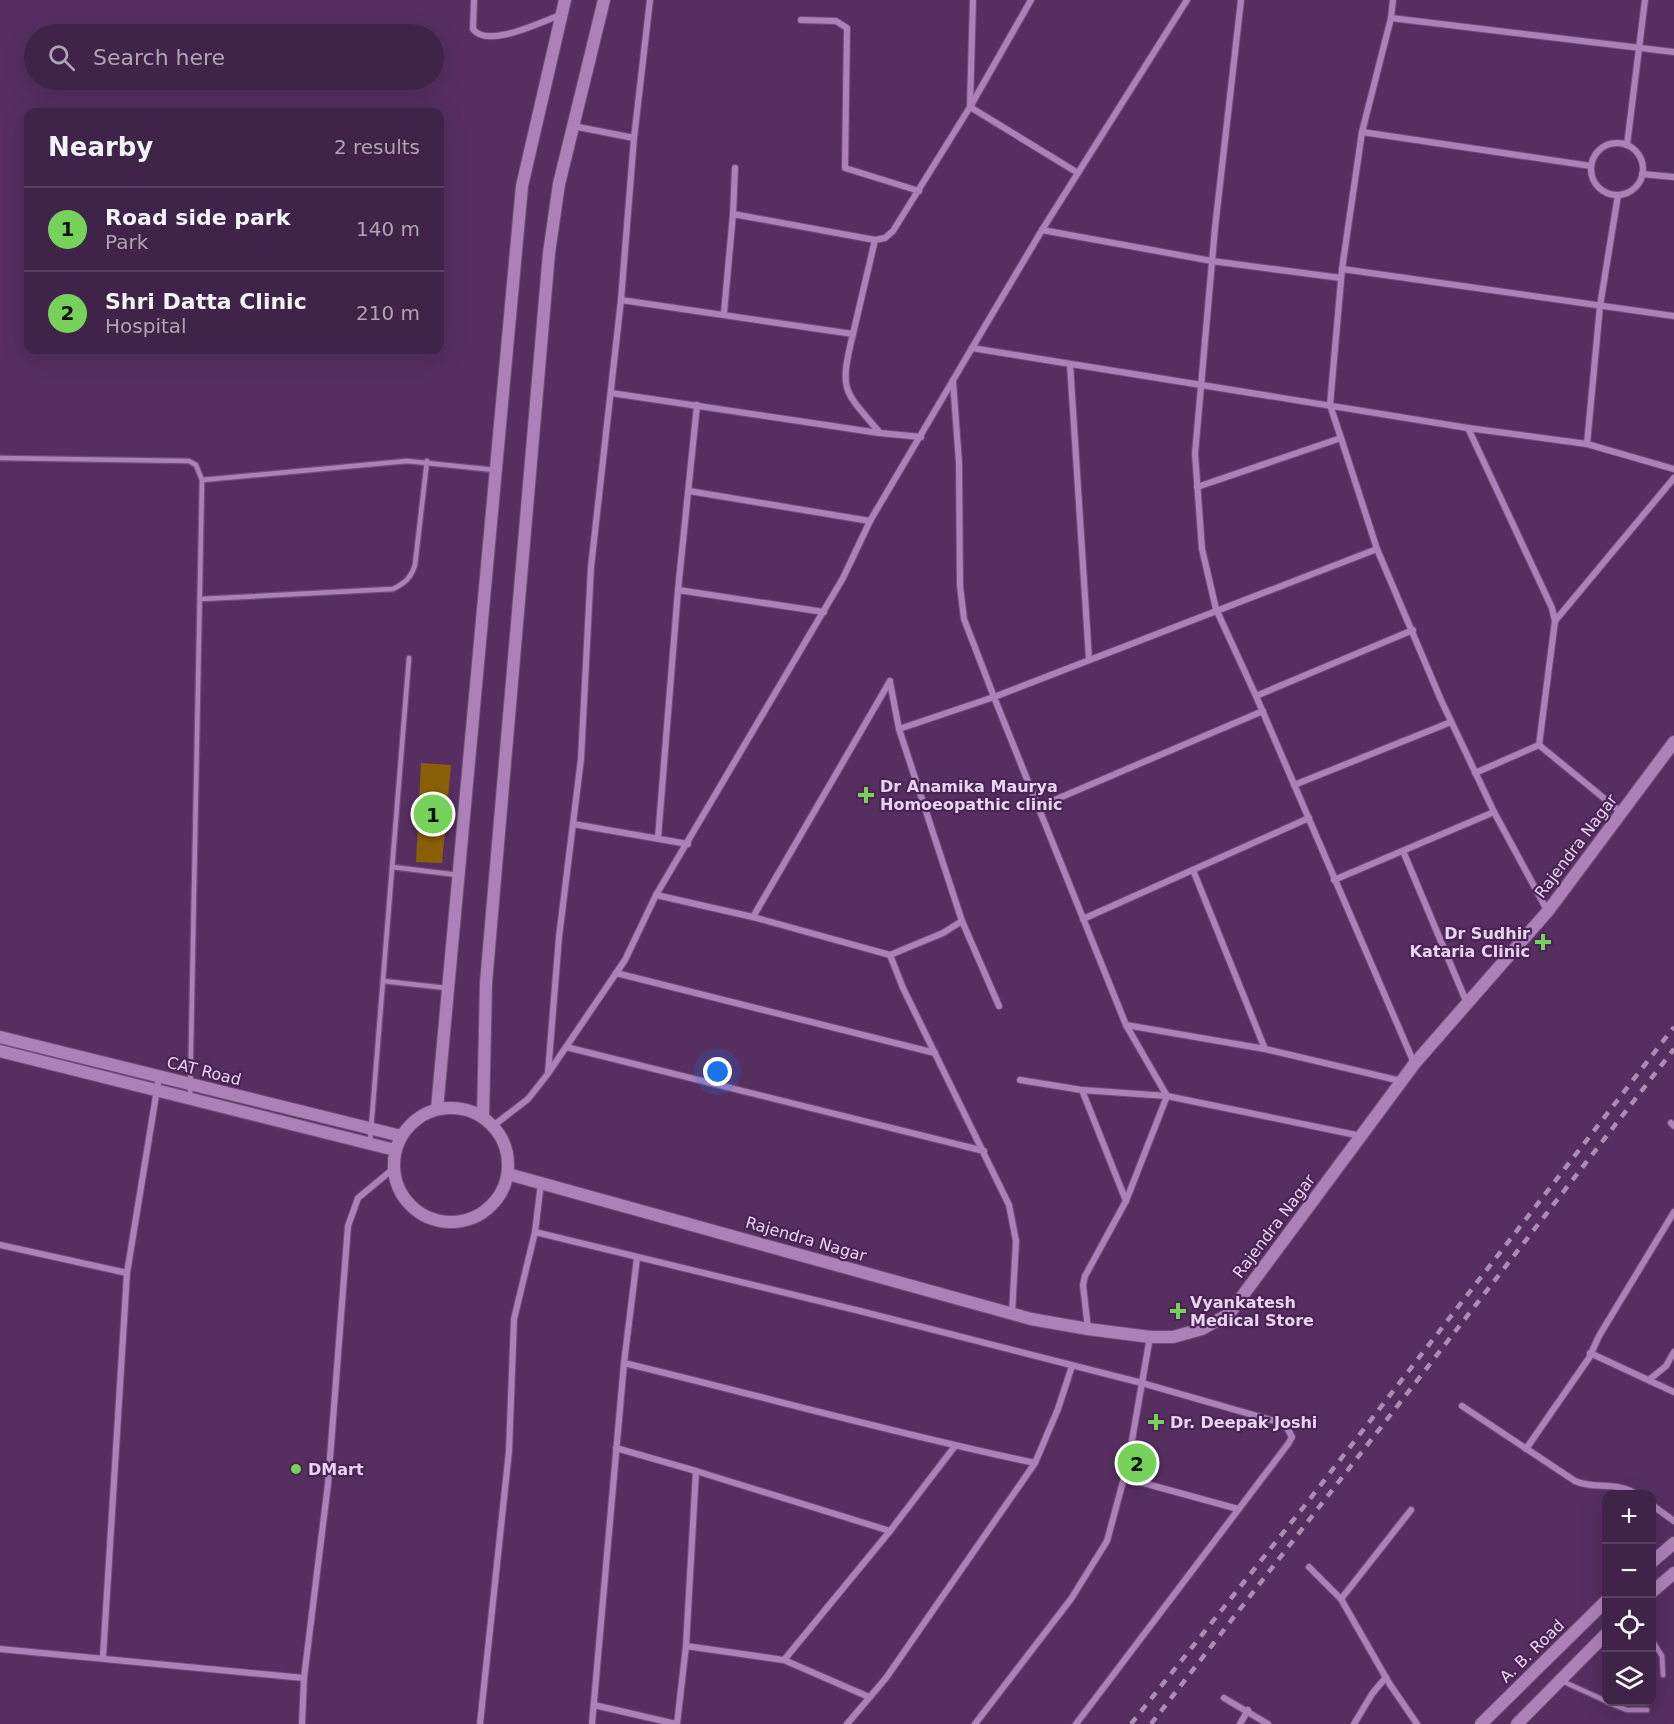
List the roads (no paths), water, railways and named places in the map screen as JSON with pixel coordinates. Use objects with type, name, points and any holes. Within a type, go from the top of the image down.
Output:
[{"type":"main road","points":[[437,1109],[522,186],[566,0]]},
{"type":"main road","points":[[483,1117],[486,983],[549,253],[559,184],[604,0]]},
{"type":"main road","name":"Rajendra Nagar","points":[[508,1174],[1012,1314],[1088,1329],[1150,1337],[1173,1337],[1202,1329],[1229,1314],[1415,1063],[1466,1001],[1548,911],[1674,741]]},
{"type":"main road","name":"CAT Road","points":[[0,1037],[401,1136]]},
{"type":"main road","name":"CAT Road","points":[[0,1051],[395,1150]]},
{"type":"main road","points":[[460,1108],[483,1117],[494,1126],[503,1140],[508,1157],[508,1174],[504,1189],[483,1213],[469,1220],[453,1223],[436,1221],[420,1214],[406,1202],[397,1186],[393,1169],[395,1150],[401,1136],[418,1118],[437,1109],[460,1108]]},
{"type":"main road","points":[[1656,1559],[1674,1543]]},
{"type":"main road","points":[[1656,1589],[1674,1574]]},
{"type":"main road","name":"A. B. Road","points":[[1481,1724],[1602,1605]]},
{"type":"main road","points":[[1517,1724],[1602,1638]]},
{"type":"street","points":[[474,0],[473,29],[485,37],[497,37],[562,14]]},
{"type":"street","points":[[548,1075],[559,937],[581,759],[591,567],[621,300],[634,138],[650,0]]},
{"type":"street","points":[[970,107],[973,0]]},
{"type":"street","points":[[733,214],[875,240],[885,238],[893,231],[919,191],[1031,0]]},
{"type":"street","points":[[494,1126],[528,1099],[548,1075],[616,974],[656,895],[824,612],[870,521],[952,381],[1042,230],[1187,0]]},
{"type":"street","points":[[1241,0],[1212,261],[1195,454],[1202,549],[1216,609],[1263,711],[1334,880],[1415,1063]]},
{"type":"street","points":[[1394,0],[1362,132],[1342,269],[1330,405],[1377,549],[1451,722],[1494,812],[1548,911]]},
{"type":"street","points":[[1628,145],[1645,0]]},
{"type":"street","points":[[1391,18],[1674,52]]},
{"type":"street","points":[[801,20],[836,21],[847,28],[845,168],[919,191]]},
{"type":"street","points":[[970,107],[1078,173]]},
{"type":"street","points":[[573,126],[634,138]]},
{"type":"street","points":[[1362,132],[1591,165]]},
{"type":"street","points":[[1615,143],[1628,145],[1637,154],[1642,174],[1640,182],[1635,189],[1618,195],[1601,189],[1595,183],[1591,165],[1599,150],[1606,145],[1615,143]]},
{"type":"street","points":[[724,313],[735,168]]},
{"type":"street","points":[[1642,174],[1674,177]]},
{"type":"street","points":[[1587,444],[1600,306],[1618,195]]},
{"type":"street","points":[[1042,230],[1212,261],[1341,278]]},
{"type":"street","points":[[875,240],[844,375],[845,388],[880,433]]},
{"type":"street","points":[[1342,269],[1674,316]]},
{"type":"street","points":[[621,300],[724,313],[853,334]]},
{"type":"street","points":[[972,348],[1468,428],[1587,444],[1674,469]]},
{"type":"street","points":[[1070,364],[1089,659]]},
{"type":"street","points":[[952,381],[959,463],[957,555],[964,619],[1126,1025],[1167,1096]]},
{"type":"street","points":[[611,393],[880,433],[921,437]]},
{"type":"street","points":[[658,838],[678,590],[697,405]]},
{"type":"street","points":[[1468,428],[1552,608],[1555,621],[1539,745]]},
{"type":"street","points":[[1197,487],[1341,438]]},
{"type":"street","points":[[1555,621],[1674,478]]},
{"type":"street","points":[[689,491],[870,521]]},
{"type":"street","points":[[899,729],[994,697],[1216,609],[1377,549]]},
{"type":"street","points":[[678,590],[824,612]]},
{"type":"street","points":[[1256,696],[1413,630]]},
{"type":"street","points":[[753,917],[890,681],[899,729],[962,921],[999,1006]]},
{"type":"street","points":[[1038,807],[1263,711]]},
{"type":"street","points":[[1294,785],[1451,722]]},
{"type":"street","points":[[1475,773],[1539,745]]},
{"type":"street","points":[[1539,745],[1622,813]]},
{"type":"street","points":[[1334,880],[1494,812]]},
{"type":"street","points":[[1083,920],[1309,818]]},
{"type":"street","points":[[573,824],[688,844]]},
{"type":"street","points":[[1403,850],[1466,1001]]},
{"type":"street","points":[[1193,870],[1265,1049]]},
{"type":"street","points":[[656,895],[753,917],[890,955],[943,933],[962,921]]},
{"type":"street","points":[[890,955],[903,988],[1009,1204],[1016,1241],[1012,1314]]},
{"type":"street","points":[[616,974],[936,1053]]},
{"type":"street","points":[[1126,1025],[1265,1049],[1402,1081]]},
{"type":"street","points":[[566,1047],[984,1151]]},
{"type":"street","points":[[103,1657],[127,1273],[159,1077]]},
{"type":"street","points":[[1020,1080],[1082,1090],[1167,1096],[1362,1136]]},
{"type":"street","points":[[1082,1090],[1126,1201]]},
{"type":"street","points":[[1088,1329],[1083,1285],[1085,1276],[1126,1201],[1167,1096]]},
{"type":"street","points":[[302,1724],[304,1678],[328,1484],[348,1227],[358,1198],[393,1169]]},
{"type":"street","points":[[480,1724],[509,1451],[514,1319],[534,1232],[541,1183]]},
{"type":"street","points":[[1526,1449],[1589,1358],[1674,1212]]},
{"type":"street","points":[[534,1232],[813,1299],[1142,1383],[1286,1424],[1292,1437],[1288,1444],[1076,1724]]},
{"type":"street","points":[[0,1245],[127,1273]]},
{"type":"street","points":[[592,1724],[624,1363],[637,1258]]},
{"type":"street","points":[[975,1724],[1071,1599],[1107,1541],[1125,1478],[1150,1337]]},
{"type":"street","points":[[1650,1379],[1666,1366],[1674,1352]]},
{"type":"street","points":[[1590,1353],[1674,1392]]},
{"type":"street","points":[[624,1363],[810,1407],[955,1446],[1035,1462]]},
{"type":"street","points":[[847,1724],[886,1678],[1035,1462],[1058,1409],[1072,1366]]},
{"type":"street","points":[[1462,1406],[1583,1485],[1618,1487],[1626,1490]]},
{"type":"street","points":[[784,1660],[890,1531],[955,1446]]},
{"type":"street","points":[[616,1448],[890,1531]]},
{"type":"street","points":[[594,1705],[676,1724],[686,1646],[696,1471]]},
{"type":"street","points":[[1125,1478],[1238,1509]]},
{"type":"street","points":[[1656,1508],[1674,1521]]},
{"type":"street","points":[[1341,1599],[1411,1510]]},
{"type":"street","points":[[1309,1567],[1341,1599],[1386,1677],[1417,1724]]},
{"type":"street","points":[[686,1646],[784,1660],[869,1697]]},
{"type":"street","points":[[0,1649],[103,1657],[304,1678]]},
{"type":"street","points":[[1354,1724],[1386,1677]]},
{"type":"street","points":[[1224,1698],[1248,1710],[1268,1724]]},
{"type":"street","points":[[1240,1724],[1248,1710]]},
{"type":"lane","points":[[0,458],[189,461],[196,465],[202,480],[190,1098]]},
{"type":"lane","points":[[201,599],[393,589],[404,583],[412,576],[416,565],[427,461]]},
{"type":"lane","points":[[202,480],[427,461],[495,470]]},
{"type":"lane","points":[[370,1144],[409,658]]},
{"type":"lane","points":[[392,867],[458,875]]},
{"type":"lane","points":[[383,981],[448,988]]},
{"type":"lane","points":[[1656,1646],[1662,1656],[1663,1675]]},
{"type":"lane","points":[[1559,1680],[1602,1699]]},
{"type":"lane","points":[[1618,1706],[1627,1710],[1647,1710]]},
{"type":"railway","points":[[1131,1724],[1306,1504],[1674,1027]]},
{"type":"railway","points":[[1151,1724],[1674,1049]]},
{"type":"place","name":"Dr Anamika Maurya Homoeopathic clinic","points":[[866,795]]},
{"type":"place","name":"Road side park","points":[[433,814]]},
{"type":"place","name":"Dr Sudhir Kataria Clinic","points":[[1543,942]]},
{"type":"place","name":"Vyankatesh Medical Store","points":[[1178,1311]]},
{"type":"place","name":"Dr. Deepak Joshi","points":[[1156,1422]]},
{"type":"place","name":"Shri Datta Clinic","points":[[1137,1463]]},
{"type":"place","name":"DMart","points":[[296,1469]]}]
